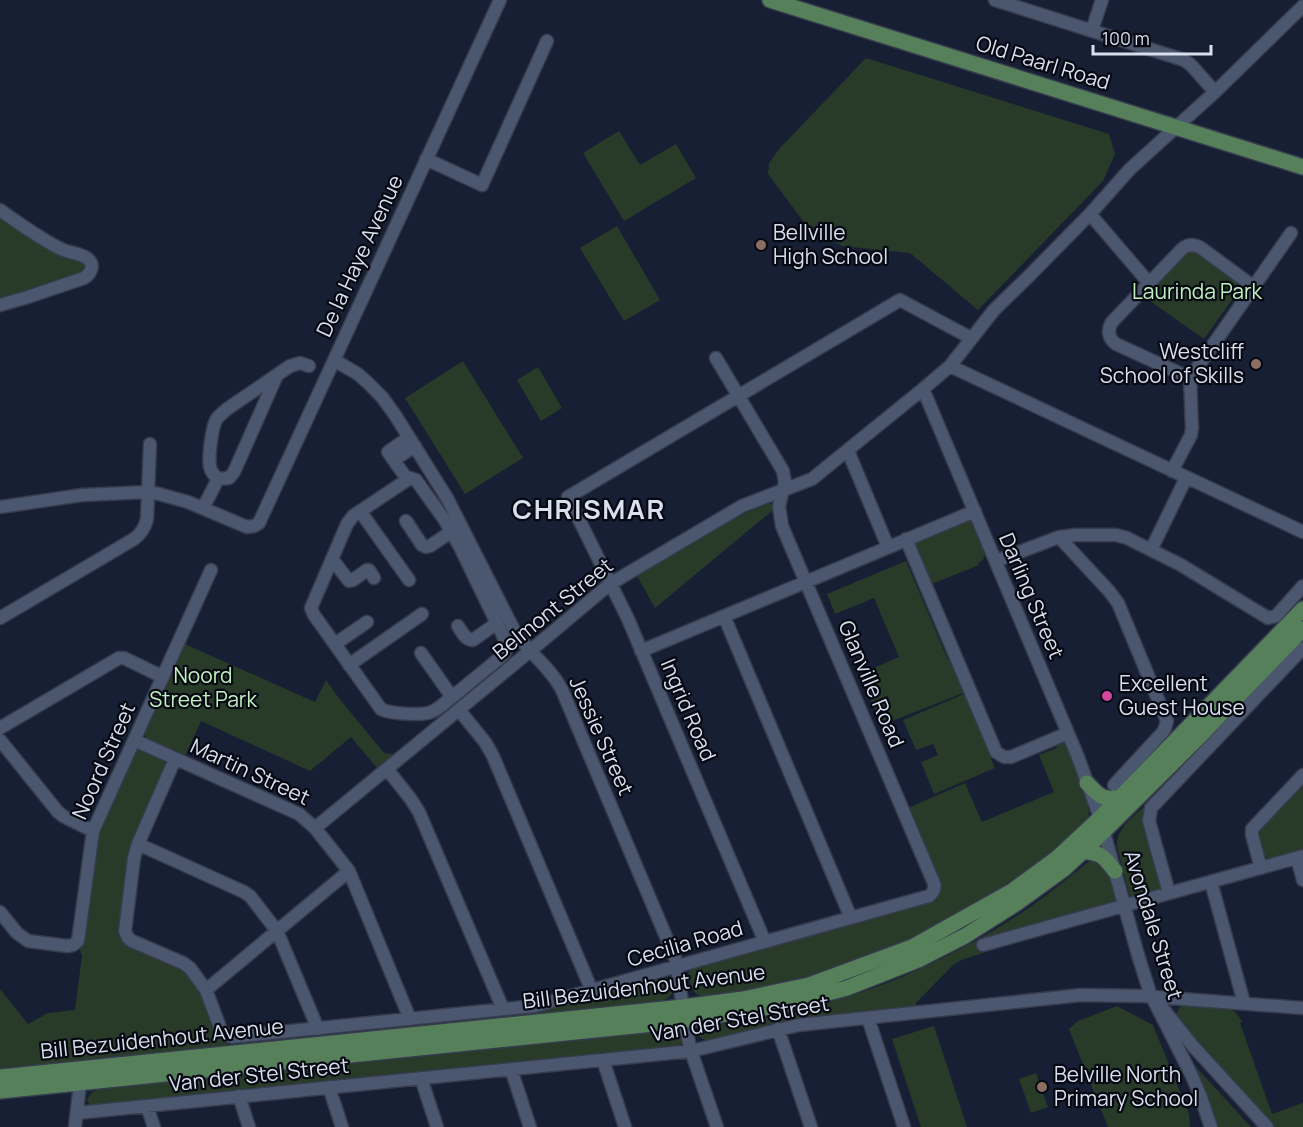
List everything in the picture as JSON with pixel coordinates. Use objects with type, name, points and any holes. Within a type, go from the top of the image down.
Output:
[{"type":"main road","name":"Old Paarl Road","points":[[770,0],[1303,167]]},
{"type":"main road","name":"Bill Bezuidenhout Avenue","points":[[0,1090],[81,1076],[786,1004],[847,988],[918,960],[965,936],[1017,903],[1064,869],[1083,851],[1102,826],[1118,791],[1303,609]]},
{"type":"main road","name":"Bill Bezuidenhout Avenue","points":[[684,1014],[809,985],[912,947],[1012,891],[1102,826],[1197,739],[1303,628]]},
{"type":"main road","points":[[1087,783],[1101,796],[1111,799],[1118,791]]},
{"type":"main road","points":[[1083,851],[1101,855],[1115,871]]},
{"type":"main road","name":"Bill Bezuidenhout Avenue","points":[[0,1077],[81,1076]]},
{"type":"street","name":"De la Haye Avenue","points":[[203,508],[247,527],[254,526],[261,521],[500,0]]},
{"type":"street","points":[[995,0],[1184,60],[1215,92]]},
{"type":"street","points":[[1092,30],[1102,0]]},
{"type":"street","name":"Belmont Street","points":[[315,828],[610,584],[742,506],[812,479],[923,389],[950,366],[994,310],[1090,214],[1130,169],[1215,92],[1303,6]]},
{"type":"street","points":[[426,159],[482,185],[548,41]]},
{"type":"street","points":[[0,210],[42,239],[64,251],[86,257],[92,267],[89,275],[84,278],[0,305]]},
{"type":"street","points":[[1090,214],[1149,283]]},
{"type":"street","points":[[1172,471],[1191,435],[1190,378],[1291,233]]},
{"type":"street","points":[[1190,378],[1116,344],[1110,338],[1108,331],[1112,322],[1182,249],[1191,245],[1201,248],[1254,287]]},
{"type":"street","points":[[739,396],[900,300],[971,338]]},
{"type":"street","name":"Glanville Road","points":[[716,358],[780,465],[785,482],[779,511],[782,526],[933,881],[934,891]]},
{"type":"street","name":"Jessie Street","points":[[334,360],[358,374],[382,397],[402,448],[447,498],[515,632],[555,678],[562,690],[677,967],[691,1051],[717,1127]]},
{"type":"street","points":[[278,375],[234,472],[229,478],[218,478],[210,469],[210,462],[215,422],[219,416],[226,410],[278,375],[296,363],[309,366]]},
{"type":"street","points":[[950,366],[1303,532]]},
{"type":"street","name":"Darling Street","points":[[923,389],[1068,733],[1102,826]]},
{"type":"street","name":"Ingrid Road","points":[[739,396],[568,497],[628,619],[765,942]]},
{"type":"street","points":[[0,618],[137,537],[147,519],[150,444]]},
{"type":"street","points":[[402,448],[407,479]]},
{"type":"street","points":[[848,451],[888,547]]},
{"type":"street","points":[[0,507],[81,495],[148,492],[176,498],[203,508],[218,478]]},
{"type":"street","points":[[1151,550],[1186,478]]},
{"type":"street","points":[[407,479],[416,480],[459,545],[507,644],[506,652],[431,712],[386,712],[379,707],[310,608],[347,524],[360,511],[407,479]]},
{"type":"street","points":[[360,511],[408,580]]},
{"type":"street","points":[[641,651],[975,511]]},
{"type":"street","points":[[406,521],[422,545],[426,547],[451,531]]},
{"type":"street","points":[[996,561],[1059,537],[1116,535],[1127,538],[1181,565],[1268,618],[1276,616],[1303,586]]},
{"type":"street","points":[[1059,537],[1118,603],[1167,721],[1166,728],[1118,791]]},
{"type":"street","points":[[906,540],[996,752],[1004,757],[1011,757],[1068,733]]},
{"type":"street","points":[[332,559],[349,581],[368,570],[374,578]]},
{"type":"street","name":"Noord Street","points":[[0,912],[17,933],[28,941],[67,946],[76,944],[80,936],[93,831],[212,570]]},
{"type":"street","points":[[349,665],[422,614]]},
{"type":"street","points":[[724,616],[851,918]]},
{"type":"street","points":[[335,645],[367,622]]},
{"type":"street","points":[[458,626],[470,640],[475,639],[497,623]]},
{"type":"street","points":[[1169,893],[1150,824],[1151,808],[1303,648]]},
{"type":"street","points":[[421,653],[452,697]]},
{"type":"street","points":[[0,728],[119,658],[124,658],[163,677]]},
{"type":"street","points":[[459,710],[485,742],[493,756],[592,991]]},
{"type":"street","points":[[0,740],[58,812],[93,831]]},
{"type":"street","name":"Martin Street","points":[[134,740],[299,814],[315,828],[349,871],[410,1019]]},
{"type":"street","points":[[175,759],[138,843],[134,858],[125,927],[126,935],[132,941],[187,966],[206,990],[349,871]]},
{"type":"street","points":[[387,769],[419,812],[503,1010]]},
{"type":"street","points":[[1261,868],[1251,835],[1252,829],[1303,775]]},
{"type":"street","name":"Avondale Street","points":[[1102,826],[1152,996],[1191,1074],[1210,1127]]},
{"type":"street","points":[[138,843],[244,892],[255,902],[277,931],[318,1029]]},
{"type":"street","points":[[983,945],[1300,857],[1303,880]]},
{"type":"street","points":[[1211,882],[1244,1003]]},
{"type":"street","name":"Cecilia Road","points":[[206,990],[221,1030],[226,1035],[235,1038],[535,1006],[926,897],[934,891]]},
{"type":"street","name":"Van der Stel Street","points":[[77,1113],[691,1051],[800,1025],[1081,995],[1152,996],[1303,1008]]},
{"type":"street","points":[[1152,996],[1192,1045],[1267,1127]]},
{"type":"street","points":[[868,1018],[904,1127]]},
{"type":"street","points":[[778,1029],[811,1127]]},
{"type":"street","points":[[603,1060],[625,1127]]},
{"type":"street","points":[[511,1069],[530,1127]]},
{"type":"street","points":[[75,1127],[81,1076]]},
{"type":"street","points":[[421,1078],[437,1127]]},
{"type":"street","points":[[329,1087],[342,1127]]},
{"type":"street","points":[[239,1096],[249,1127]]},
{"type":"street","points":[[147,1106],[154,1127]]},
{"type":"green space","points":[[866,58],[1109,134],[1115,154],[1103,181],[978,310],[910,253],[842,246],[803,221],[768,174],[769,163],[780,148]]},
{"type":"green space","points":[[619,131],[640,165],[676,144],[696,178],[624,221],[583,153]]},
{"type":"green space","points":[[0,214],[81,259],[86,266],[86,271],[0,301]]},
{"type":"green space","points":[[617,226],[660,300],[624,321],[580,248]]},
{"type":"green space","name":"Laurinda Park","points":[[1196,249],[1245,287],[1241,297],[1236,294],[1204,339],[1143,296],[1185,252]]},
{"type":"green space","points":[[463,361],[523,458],[465,494],[405,398]]},
{"type":"green space","points":[[538,367],[562,408],[541,421],[517,380]]},
{"type":"green space","points":[[769,503],[773,505],[773,510],[655,608],[637,576],[739,516]]},
{"type":"green space","points":[[967,521],[972,524],[985,555],[983,560],[978,563],[979,565],[937,582],[929,581],[915,543]]},
{"type":"green space","points":[[906,561],[963,693],[882,725],[868,694],[884,687],[868,693],[860,674],[899,657],[874,598],[835,614],[827,594]]},
{"type":"green space","name":"Noord Street Park","points":[[185,644],[315,702],[326,680],[384,753],[393,756],[378,769],[351,737],[310,771],[201,721],[185,756],[148,740],[145,732]]},
{"type":"green space","points":[[964,694],[995,768],[934,794],[921,762],[938,755],[933,744],[916,750],[903,720]]},
{"type":"green space","points":[[1061,740],[1067,745],[1083,783],[1081,785],[1089,808],[1087,822],[1016,880],[960,914],[870,956],[774,984],[704,997],[695,992],[688,973],[691,968],[932,900],[939,885],[908,808],[965,783],[982,822],[1054,792],[1039,755],[1057,748],[1055,743]]},
{"type":"green space","points":[[136,749],[163,758],[166,767],[130,849],[121,927],[180,966],[195,981],[228,1041],[228,1045],[0,1069],[0,989],[28,1024],[48,1013],[75,1010],[94,841]]},
{"type":"green space","points":[[1303,784],[1303,850],[1269,859],[1262,851],[1258,832]]},
{"type":"green space","points":[[1146,805],[1161,884],[1159,891],[1133,898],[1130,897],[1117,840],[1126,823]]},
{"type":"green space","points":[[1096,860],[1106,869],[1116,897],[1115,903],[983,949],[983,953],[954,964],[916,1003],[917,1006],[709,1042],[699,1037],[699,1032],[713,1026],[770,1017],[815,1006],[859,993],[926,966],[1010,920],[1088,862]]},
{"type":"green space","points":[[663,975],[670,979],[673,989],[669,997],[662,1001],[539,1014],[539,1010]]},
{"type":"green space","points":[[1185,1005],[1228,1008],[1240,1017],[1242,1022],[1240,1023],[1272,1114],[1303,1103],[1303,1127],[1272,1127],[1194,1043],[1177,1018],[1178,1010]]},
{"type":"green space","points":[[1117,1006],[1153,1025],[1189,1114],[1190,1127],[1108,1127],[1069,1029],[1078,1021]]},
{"type":"green space","points":[[934,1026],[967,1127],[921,1127],[892,1039]]},
{"type":"green space","points":[[664,1031],[678,1035],[682,1043],[679,1047],[91,1106],[87,1101],[96,1090],[106,1088]]},
{"type":"green space","points":[[1186,1056],[1251,1127],[1212,1127]]},
{"type":"green space","points":[[1036,1073],[1048,1107],[1031,1113],[1019,1079]]},
{"type":"place","name":"Bellville High School","points":[[761,245]]},
{"type":"place","name":"Westcliff School of Skills","points":[[1256,364]]},
{"type":"place","name":"Excellent Guest House","points":[[1107,696]]},
{"type":"place","name":"Belville North Primary School","points":[[1042,1087]]},
{"type":"district","name":"CHRISMAR","points":[[589,510]]}]
